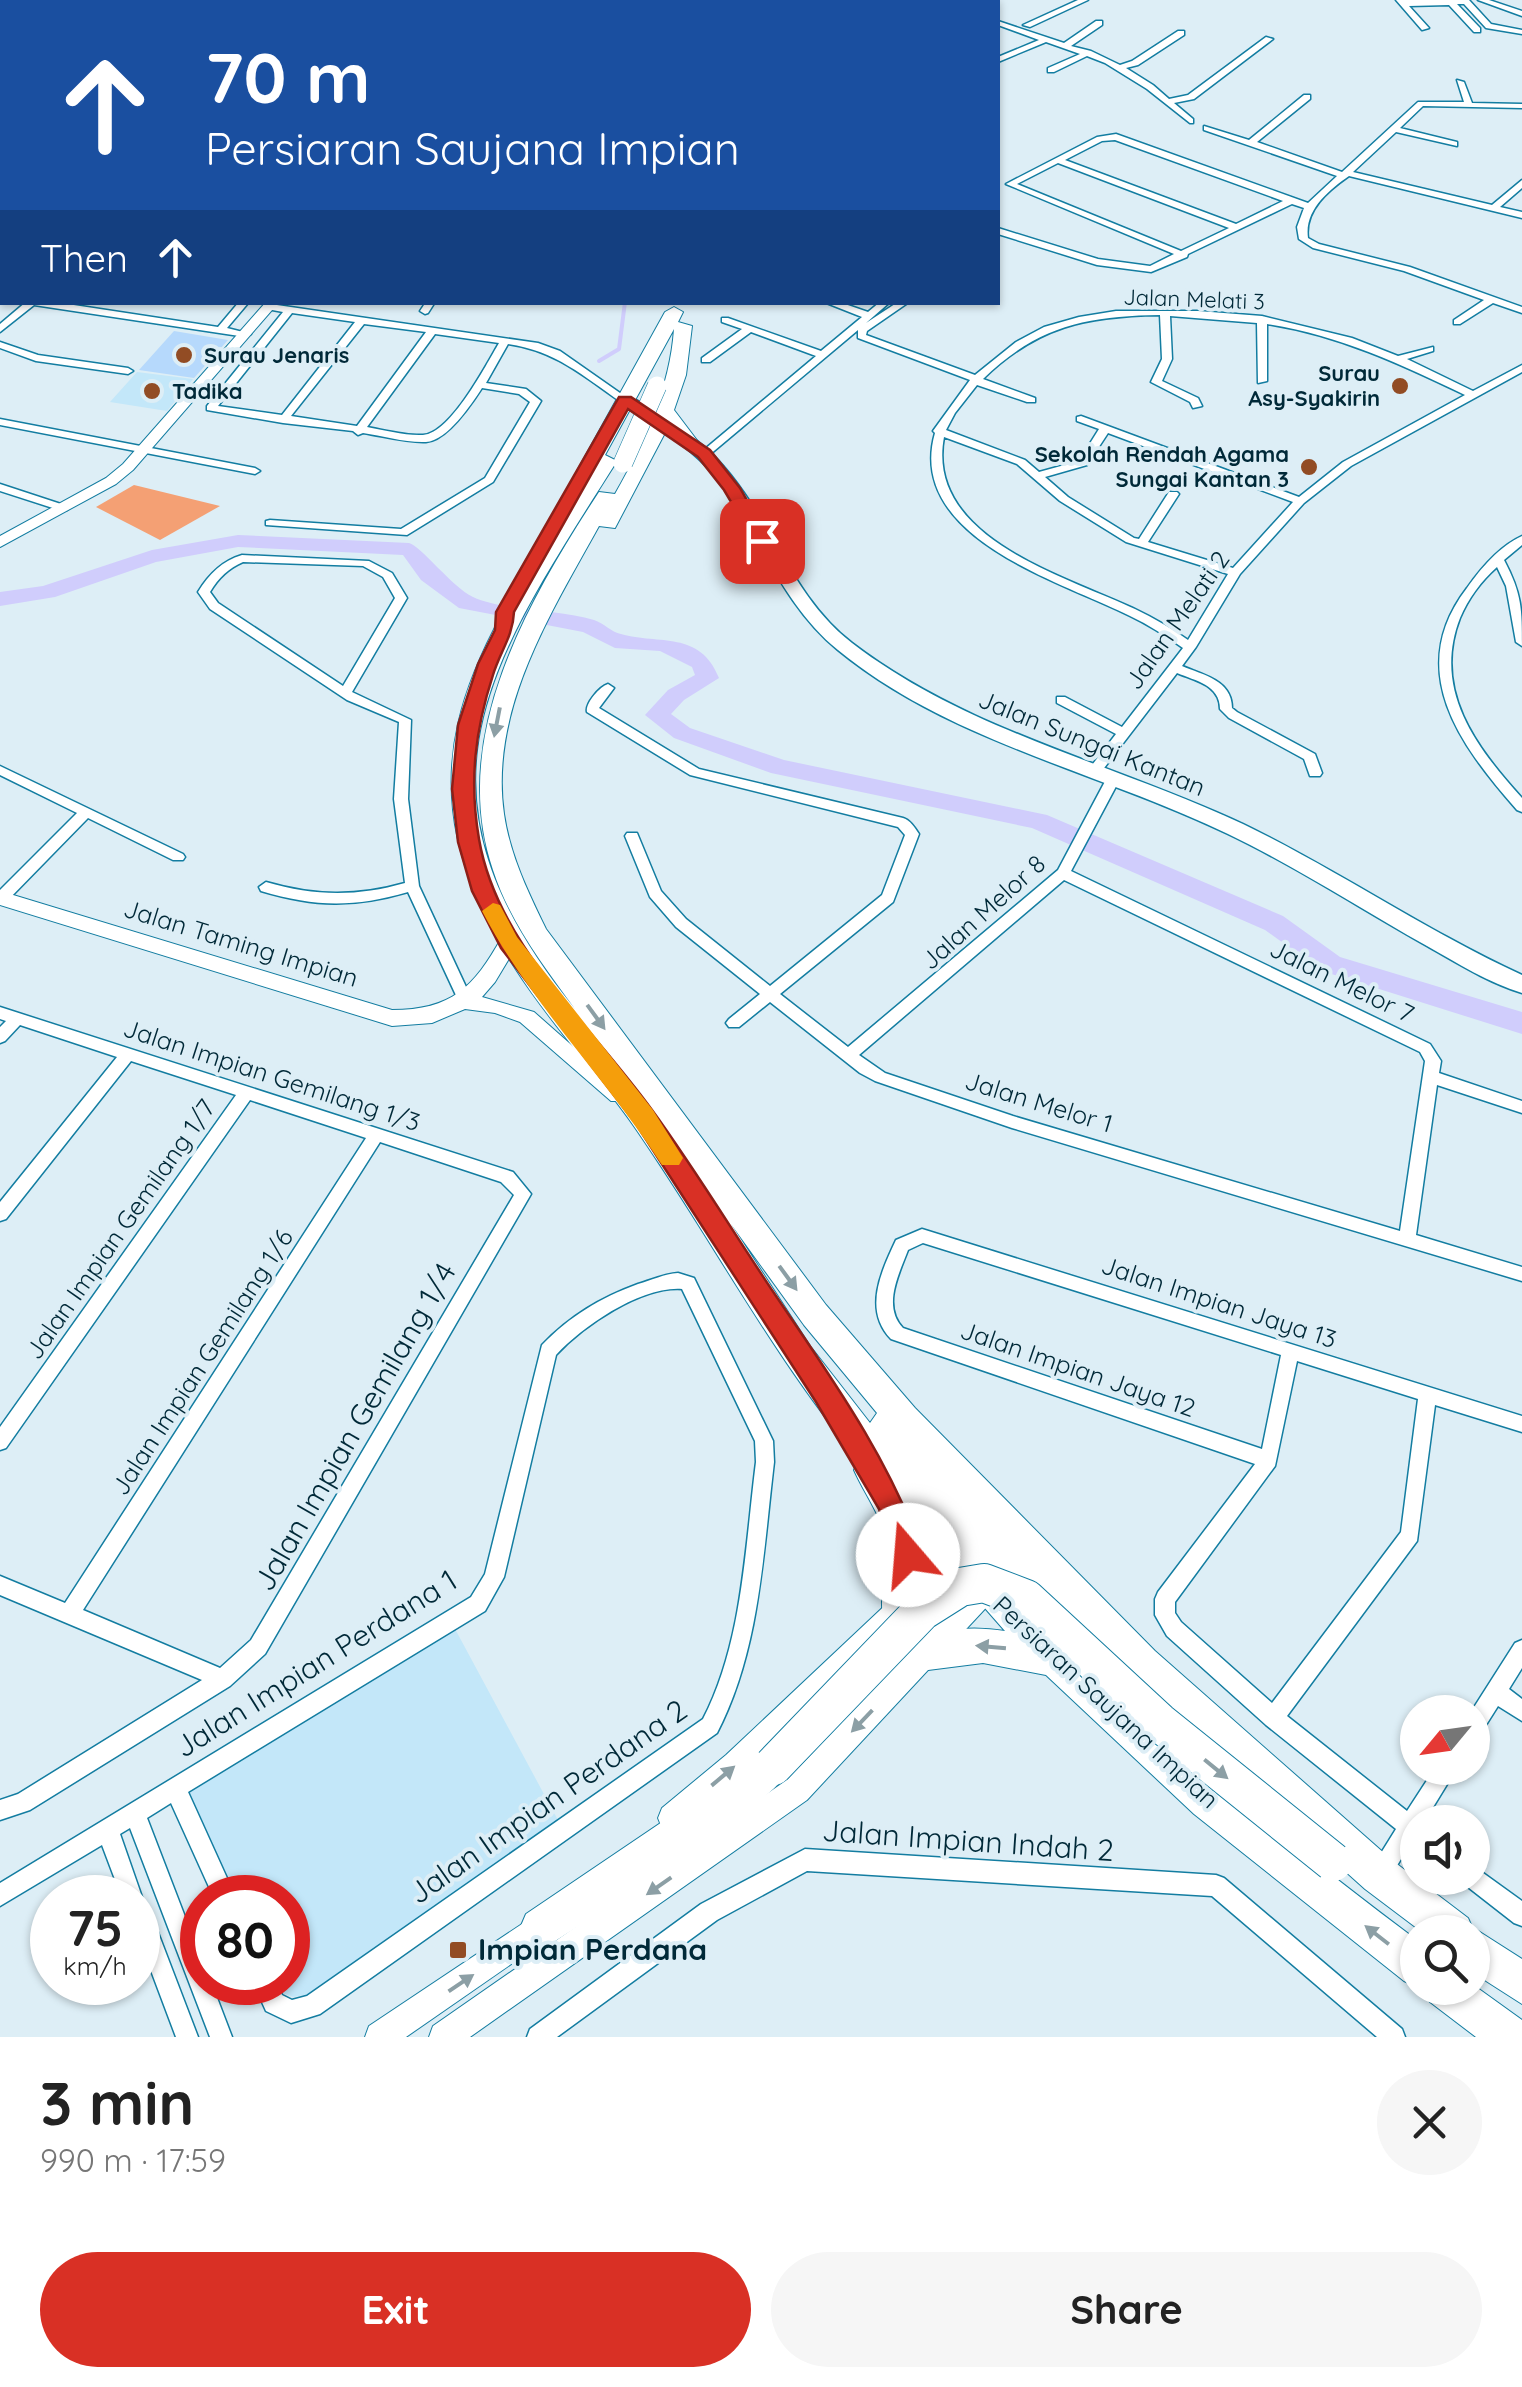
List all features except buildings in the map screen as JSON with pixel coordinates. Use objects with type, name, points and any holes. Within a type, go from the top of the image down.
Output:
[{"type":"highway","name":"Persiaran Saujana Impian","points":[[514,616],[552,595],[625,461],[636,394],[680,311]]},
{"type":"highway","points":[[514,616],[680,311]]},
{"type":"highway","points":[[625,461],[660,421],[684,338],[680,311]]},
{"type":"highway","points":[[606,390],[636,394]]},
{"type":"highway","points":[[660,421],[674,428],[697,452]]},
{"type":"highway","points":[[625,461],[656,451],[697,452]]},
{"type":"highway","name":"Persiaran Saujana Impian","points":[[625,461],[514,616],[487,664],[467,725],[462,789],[469,842],[482,891],[509,942],[644,1117],[826,1393],[986,1575],[1052,1658],[1178,1776],[1400,1953]]},
{"type":"highway","name":"Persiaran Saujana Impian","points":[[514,616],[489,765],[490,807],[497,850],[512,894],[535,934],[841,1349],[903,1419],[1142,1664],[1379,1874],[1432,1915]]},
{"type":"highway","points":[[841,1349],[868,1402],[993,1545],[986,1575],[1020,1572],[1114,1654],[1142,1664]]},
{"type":"highway","points":[[826,1393],[903,1530],[908,1555],[898,1608]]},
{"type":"highway","points":[[540,1928],[732,1799],[773,1766],[922,1611],[948,1589],[974,1582],[1001,1585],[1026,1599],[1158,1722],[1334,1862],[1417,1915]]},
{"type":"highway","points":[[928,1652],[983,1646],[1052,1658]]},
{"type":"highway","points":[[1490,1962],[1515,1979]]},
{"type":"highway","points":[[1467,2005],[1511,2037]]},
{"type":"main road","points":[[636,394],[660,421]]},
{"type":"main road","name":"Jalan Sungai Kantan","points":[[697,452],[809,611],[844,646],[890,680],[942,709],[1237,830],[1522,985]]},
{"type":"street","points":[[1027,25],[1084,0]]},
{"type":"street","points":[[1482,1],[1517,0],[1502,8]]},
{"type":"street","points":[[1482,1],[1522,14]]},
{"type":"street","points":[[1402,2],[1470,4],[1489,26],[1522,32]]},
{"type":"street","points":[[1402,2],[1426,28]]},
{"type":"street","points":[[1451,2],[1477,30]]},
{"type":"street","points":[[1067,45],[1099,23]]},
{"type":"street","points":[[1000,24],[1088,52],[1119,68],[1190,122]]},
{"type":"street","points":[[1119,68],[1140,61],[1181,33]]},
{"type":"street","points":[[1000,59],[1044,40]]},
{"type":"street","points":[[1168,102],[1190,96],[1268,40]]},
{"type":"street","points":[[1051,70],[1088,52]]},
{"type":"street","points":[[1460,82],[1468,103]]},
{"type":"street","points":[[1252,142],[1307,97]]},
{"type":"street","points":[[1522,106],[1421,104],[1310,206],[1302,226],[1304,239],[1310,244],[1406,269],[1522,310]]},
{"type":"street","points":[[1207,128],[1346,175],[1522,216]]},
{"type":"street","points":[[1394,130],[1454,144]]},
{"type":"street","points":[[1184,254],[1010,184],[1100,139],[1116,138],[1310,206]]},
{"type":"street","points":[[1058,160],[1238,228]]},
{"type":"street","points":[[1495,207],[1522,182]]},
{"type":"street","points":[[1000,232],[1132,269],[1158,267],[1238,228],[1285,199]]},
{"type":"street","points":[[1457,322],[1492,298]]},
{"type":"street","points":[[0,329],[28,305]]},
{"type":"street","points":[[50,305],[246,334]]},
{"type":"street","points":[[132,318],[143,305]]},
{"type":"street","points":[[220,330],[242,305]]},
{"type":"street","points":[[0,542],[111,481],[144,451],[272,305],[506,340],[556,354],[606,390]]},
{"type":"street","points":[[837,305],[869,316]]},
{"type":"street","points":[[697,452],[882,305]]},
{"type":"street","points":[[900,305],[862,330],[861,336],[1030,400]]},
{"type":"street","points":[[290,310],[211,408],[428,440],[440,435],[479,385],[506,340]]},
{"type":"street","points":[[1164,314],[1167,359],[1156,382],[1194,400],[1197,406]]},
{"type":"street","name":"Jalan Melati 3","points":[[938,431],[1011,348],[1048,329],[1088,319],[1164,314],[1262,320],[1326,333],[1398,359],[1473,395]]},
{"type":"street","points":[[283,420],[362,320]]},
{"type":"street","points":[[725,320],[822,355]]},
{"type":"street","points":[[1262,320],[1262,381]]},
{"type":"street","points":[[358,432],[433,329]]},
{"type":"street","points":[[706,360],[749,329]]},
{"type":"street","points":[[0,345],[36,358],[128,371]]},
{"type":"street","points":[[1398,359],[1430,348]]},
{"type":"street","name":"Jalan Melati 2","points":[[1105,773],[1124,733],[1190,647],[1234,572],[1300,501],[1330,474],[1522,368]]},
{"type":"street","points":[[270,522],[403,533],[480,489],[536,402],[522,391],[479,385]]},
{"type":"street","points":[[1081,419],[1300,501]]},
{"type":"street","points":[[0,422],[255,471]]},
{"type":"street","points":[[1040,475],[1083,462],[1106,427]]},
{"type":"street","points":[[1190,647],[1144,615],[1039,572],[987,540],[961,516],[939,481],[935,468],[938,431],[1009,455],[1040,475],[1064,499],[1142,543],[1234,572]]},
{"type":"street","points":[[0,487],[63,508]]},
{"type":"street","points":[[1142,543],[1173,494]]},
{"type":"street","points":[[1522,539],[1458,603],[1443,658],[1446,695],[1474,753],[1522,808]]},
{"type":"street","points":[[346,693],[401,598],[388,575],[365,563],[242,558],[230,562],[207,586],[204,592],[214,606],[346,693],[407,723],[401,799],[412,886],[466,1002],[509,942]]},
{"type":"street","points":[[1499,561],[1512,586],[1522,642]]},
{"type":"street","points":[[1174,667],[1220,687],[1228,712],[1310,757],[1315,773]]},
{"type":"street","points":[[608,688],[591,709],[695,772],[903,823],[912,834],[888,898],[734,1023]]},
{"type":"street","points":[[1061,700],[1124,733]]},
{"type":"street","points":[[0,770],[178,857]]},
{"type":"street","name":"Jalan Melor 8","points":[[850,1054],[1063,873],[1089,825],[1105,773]]},
{"type":"street","points":[[0,898],[84,814]]},
{"type":"street","name":"Jalan Melor 1","points":[[632,836],[655,893],[681,923],[850,1054],[864,1070],[993,1115],[1522,1274]]},
{"type":"street","points":[[0,871],[20,877]]},
{"type":"street","name":"Jalan Melor 7","points":[[1063,873],[1425,1048],[1433,1061],[1431,1077]]},
{"type":"street","points":[[266,887],[332,903],[380,896],[412,886]]},
{"type":"street","name":"Jalan Taming Impian","points":[[0,898],[392,1018],[435,1015],[466,1002],[496,1006],[527,1017],[644,1117]]},
{"type":"street","points":[[0,1037],[8,1016]]},
{"type":"street","name":"Jalan Impian Gemilang 1/3","points":[[8,1016],[507,1178],[523,1194]]},
{"type":"street","points":[[0,1214],[128,1054]]},
{"type":"street","points":[[1407,1238],[1431,1077],[1522,1107]]},
{"type":"street","name":"Jalan Impian Gemilang 1/7","points":[[0,1442],[246,1093]]},
{"type":"street","name":"Jalan Impian Gemilang 1/6","points":[[69,1614],[376,1136]]},
{"type":"street","name":"Jalan Impian Gemilang 1/4","points":[[0,1810],[23,1803],[223,1679],[258,1647],[523,1194]]},
{"type":"street","name":"Jalan Impian Jaya 13","points":[[882,1312],[902,1245],[922,1236],[1522,1424]]},
{"type":"street","name":"Jalan Impian Perdana 2","points":[[278,2005],[291,2012],[312,2006],[710,1726],[723,1707],[735,1670],[764,1441],[688,1283],[672,1280],[603,1303]]},
{"type":"street","name":"Jalan Impian Perdana 1","points":[[0,1896],[478,1604],[494,1576],[548,1351],[570,1327],[603,1303]]},
{"type":"street","name":"Jalan Impian Jaya 12","points":[[882,1312],[886,1325],[897,1334],[1269,1460]]},
{"type":"street","points":[[1290,1352],[1269,1460],[1165,1599],[1165,1615],[1174,1629],[1273,1718],[1400,1819]]},
{"type":"street","points":[[1273,1718],[1410,1535],[1428,1393]]},
{"type":"street","points":[[380,2037],[540,1928],[736,1765],[898,1608],[941,1584],[986,1575]]},
{"type":"street","points":[[444,2037],[796,1790],[928,1652],[986,1575]]},
{"type":"street","points":[[0,1585],[223,1679]]},
{"type":"street","points":[[1490,1703],[1522,1650]]},
{"type":"street","points":[[1497,1693],[1522,1711]]},
{"type":"street","points":[[175,1787],[215,1875]]},
{"type":"street","points":[[134,1812],[222,2037]]},
{"type":"street","points":[[107,1829],[124,1875]]},
{"type":"street","points":[[1379,1874],[1400,1846]]},
{"type":"street","name":"Jalan Impian Indah 2","points":[[538,2037],[709,1912],[804,1860],[1216,1886],[1394,2037]]},
{"type":"street","points":[[1490,1890],[1522,1914]]},
{"type":"street","points":[[160,1966],[187,2037]]},
{"type":"shaded area","name":"Tadika","points":[[137,372],[193,379],[167,411],[110,402]]},
{"type":"shaded area","points":[[134,485],[220,506],[160,540],[96,507]]},
{"type":"shaded area","points":[[454,1627],[559,1822],[310,1994],[310,1875],[225,1875],[188,1791]]},
{"type":"waterway","points":[[599,361],[619,349],[625,305]]},
{"type":"waterway","points":[[0,599],[47,592],[152,556],[238,541],[409,549],[429,575],[467,603],[590,626],[615,641],[664,644],[702,663],[708,678],[676,695],[657,715],[682,733],[780,767],[1038,821],[1274,923],[1331,964],[1522,1023]]},
{"type":"slow traffic","points":[[493,911],[509,942],[671,1158]]},
{"type":"place","name":"Surau Jenaris","points":[[184,355]]},
{"type":"place","name":"Surau Asy-Syakirin","points":[[1400,386]]},
{"type":"place","name":"Tadika","points":[[152,391]]},
{"type":"place","name":"Sekolah Rendah Agama Sungai Kantan 3","points":[[1309,467]]},
{"type":"place","name":"Impian Perdana","points":[[458,1950]]},
{"type":"route","points":[[762,541],[732,488],[704,454],[625,400],[505,612],[504,630],[487,664],[467,725],[462,789],[469,842],[482,891],[509,942],[644,1117],[826,1393],[891,1504],[903,1530],[908,1555]]}]
